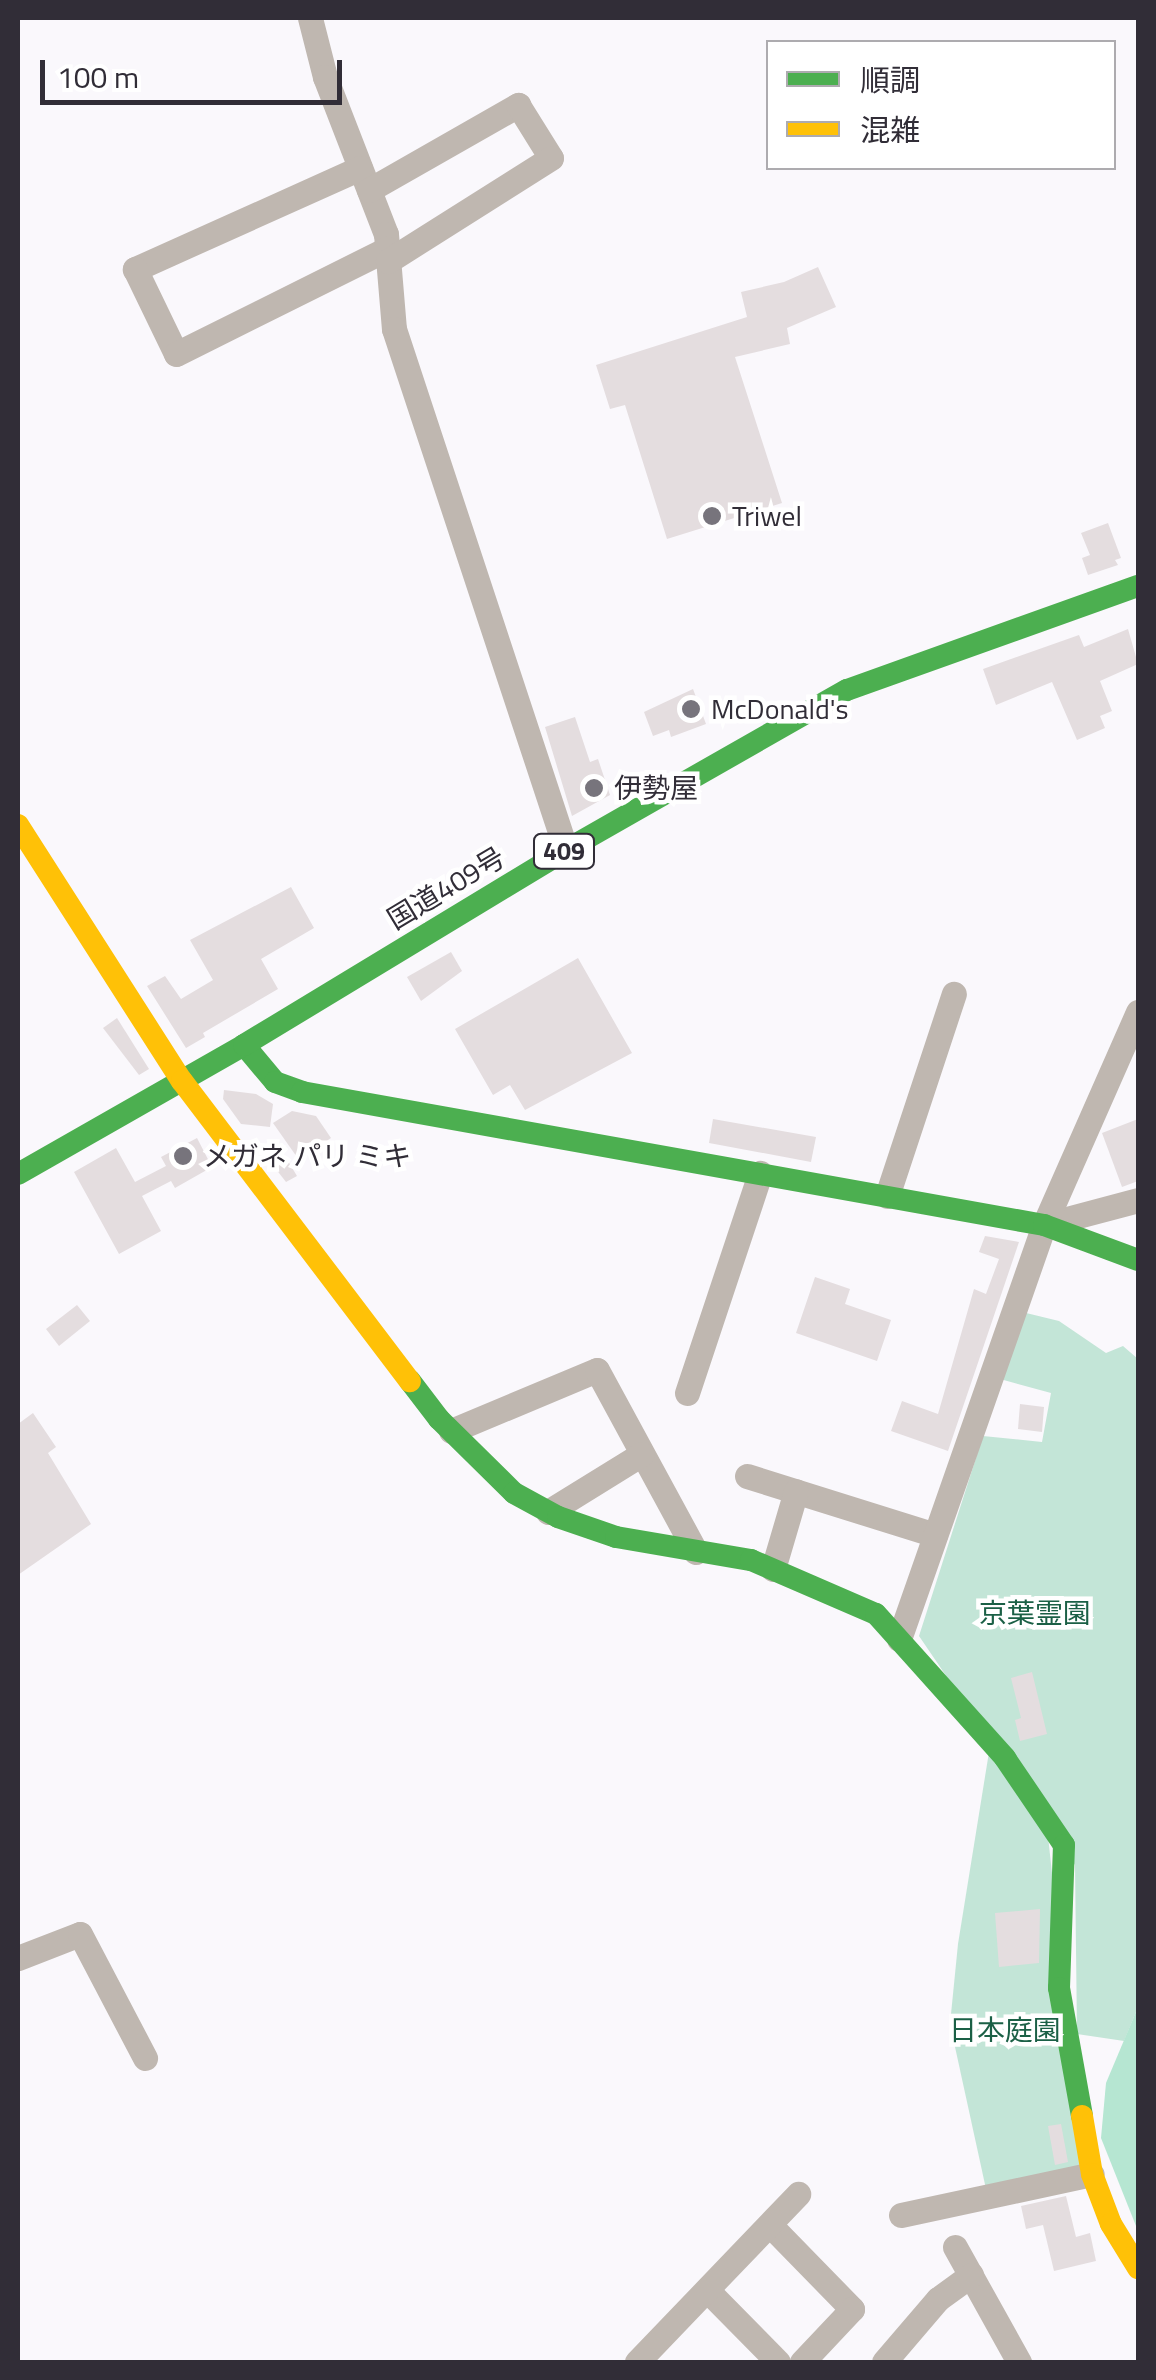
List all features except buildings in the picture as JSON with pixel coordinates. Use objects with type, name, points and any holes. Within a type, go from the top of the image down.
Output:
[{"type":"main road","name":"国道409号","points":[[18,1174],[244,1045],[566,850],[848,690],[1138,586]]},
{"type":"main road","points":[[18,825],[182,1081],[451,1431],[514,1493],[548,1512],[616,1538],[773,1569],[876,1614],[1005,1758],[1064,1845],[1059,1988],[1092,2174],[1111,2224],[1138,2268]]},
{"type":"main road","points":[[244,1045],[275,1082],[302,1092],[1044,1225],[1138,1260]]},
{"type":"street","points":[[310,18],[325,77],[388,255],[394,329],[566,850]]},
{"type":"street","points":[[518,105],[551,158],[388,255],[176,354],[135,269],[364,179],[518,105]]},
{"type":"street","points":[[887,1196],[954,994]]},
{"type":"street","points":[[899,1639],[1044,1225],[1138,1012]]},
{"type":"street","points":[[1113,1070],[1138,1056]]},
{"type":"street","points":[[687,1393],[760,1173]]},
{"type":"street","points":[[1044,1225],[1138,1200]]},
{"type":"street","points":[[451,1431],[598,1370],[696,1552]]},
{"type":"street","points":[[548,1512],[642,1454]]},
{"type":"street","points":[[747,1476],[935,1535]]},
{"type":"street","points":[[773,1569],[796,1492]]},
{"type":"street","points":[[18,1958],[80,1934],[145,2058]]},
{"type":"street","points":[[901,2215],[1092,2174]]},
{"type":"street","points":[[637,2362],[798,2194]]},
{"type":"street","points":[[770,2226],[852,2309],[802,2362]]},
{"type":"street","points":[[955,2247],[1019,2362]]},
{"type":"street","points":[[891,2359],[938,2299],[971,2275]]},
{"type":"street","points":[[706,2290],[778,2362]]},
{"type":"green space","name":"京葉霊園","points":[[1022,1312],[1059,1321],[1106,1353],[1123,1346],[1138,1359],[1138,2007],[1124,2041],[1077,2034],[1075,1865],[919,1636],[983,1436],[1042,1442],[1051,1393],[1000,1379]]},
{"type":"green space","name":"日本庭園","points":[[989,1752],[1048,1836],[1084,2171],[986,2189],[950,2024],[958,1944]]},
{"type":"green space","points":[[1138,2007],[1138,2231],[1101,2138],[1106,2083]]},
{"type":"traffic: fast","points":[[18,1174],[244,1045],[566,850],[847,690],[1138,586]]},
{"type":"traffic: fast","points":[[244,1045],[275,1082],[302,1092],[1044,1225],[1138,1260]]},
{"type":"traffic: fast","points":[[410,1381],[439,1419],[514,1493],[558,1517],[616,1537],[751,1560],[876,1614],[1005,1758],[1064,1845],[1059,1988],[1082,2116]]},
{"type":"traffic: slow","points":[[18,825],[182,1081],[410,1381]]},
{"type":"traffic: slow","points":[[1082,2116],[1092,2174],[1111,2224],[1138,2268]]},
{"type":"place","name":"Triwel","points":[[712,516]]},
{"type":"place","name":"McDonald's","points":[[691,709]]},
{"type":"place","name":"伊勢屋","points":[[594,788]]},
{"type":"place","name":"メガネ パリ ミキ","points":[[183,1156]]}]
